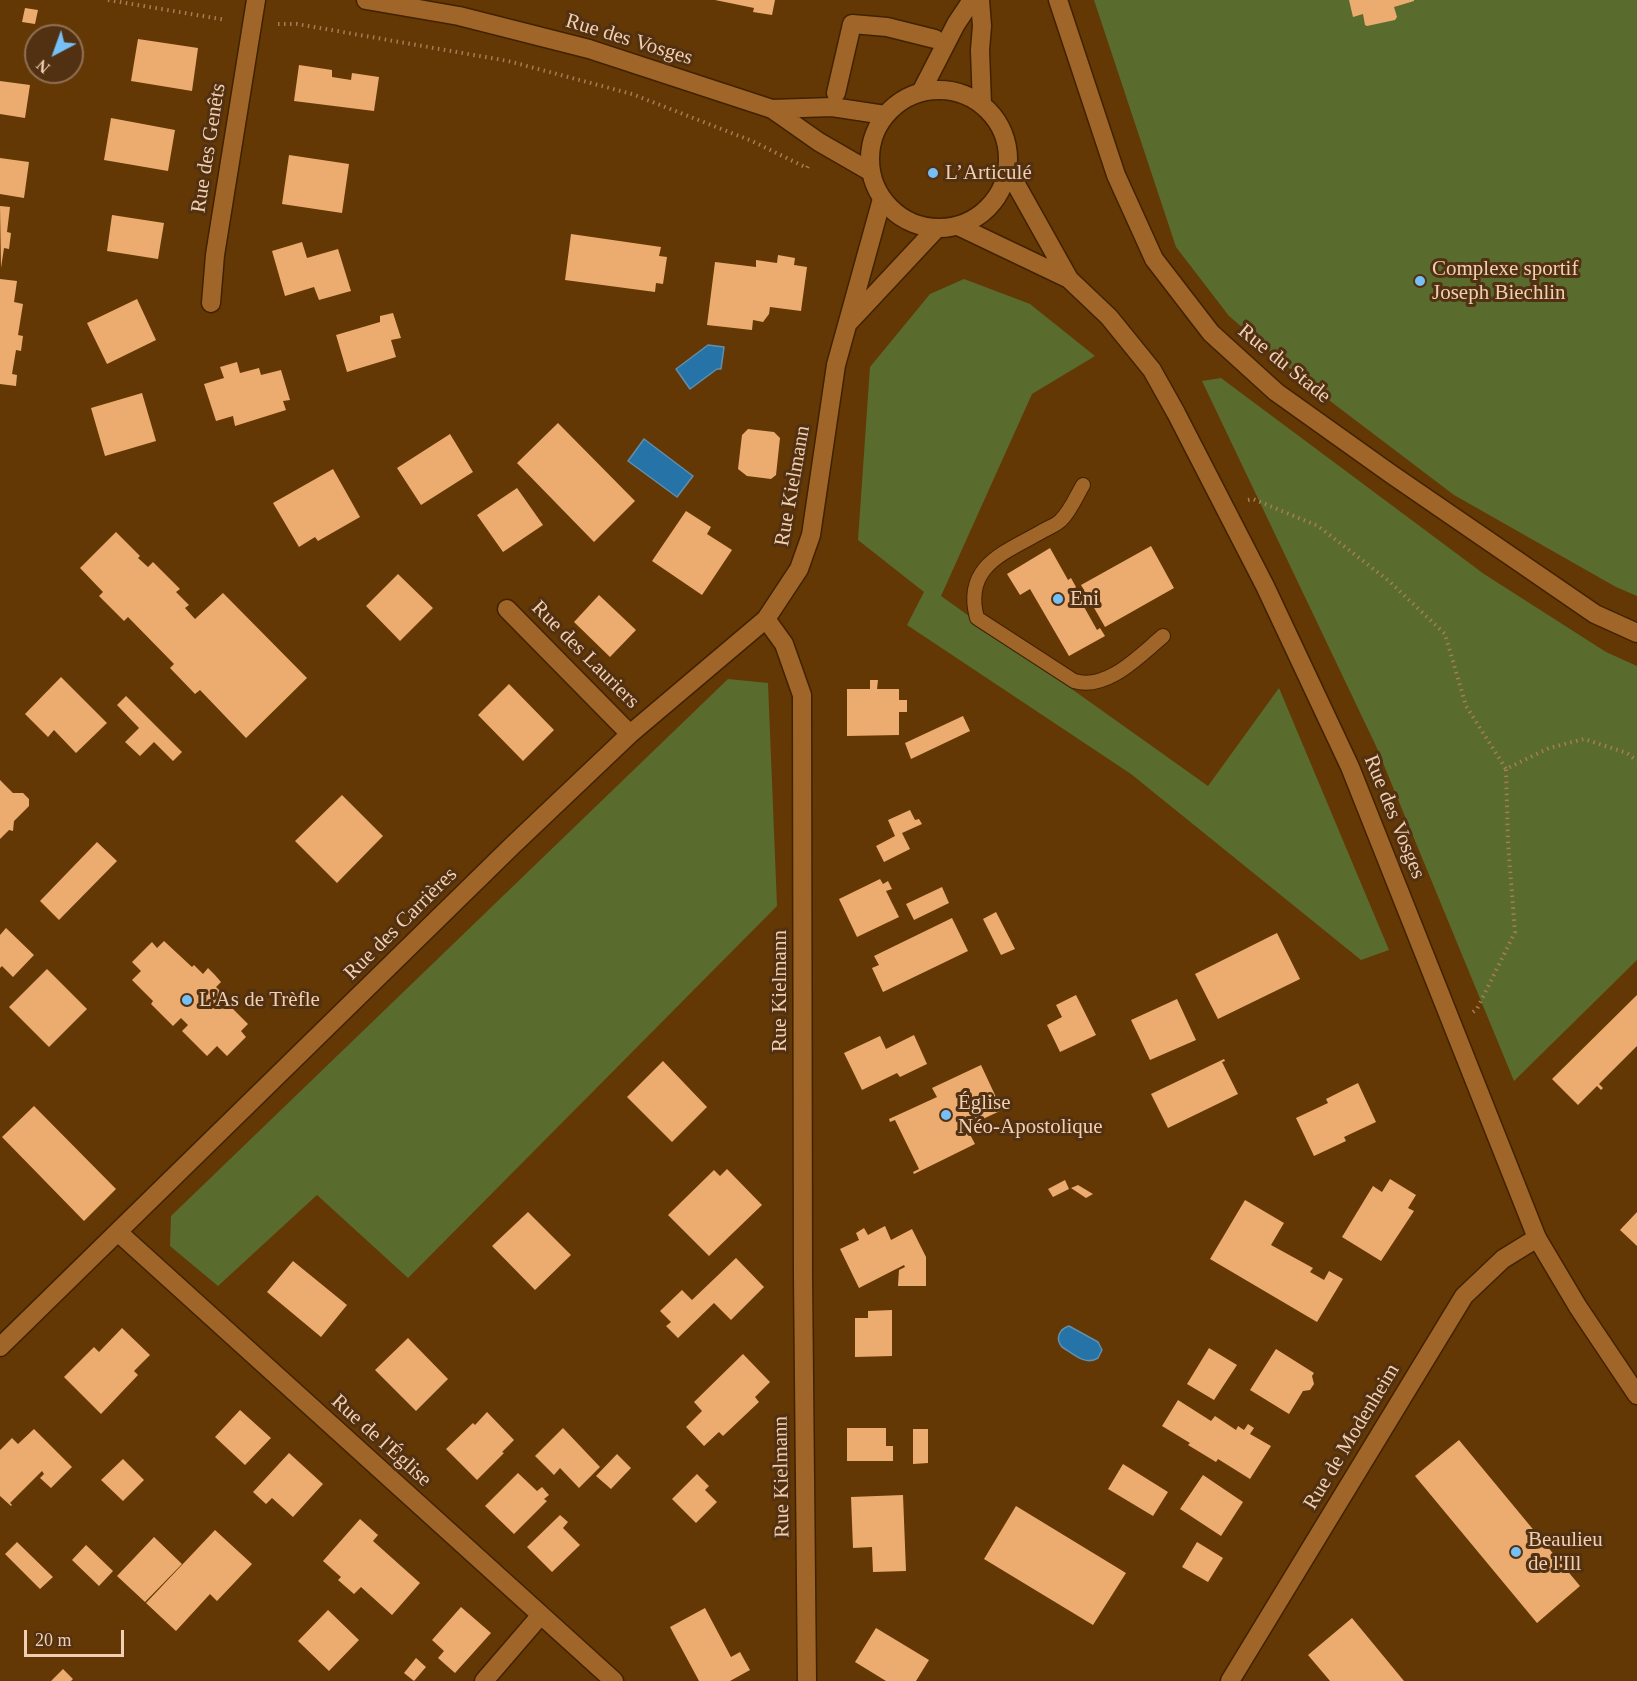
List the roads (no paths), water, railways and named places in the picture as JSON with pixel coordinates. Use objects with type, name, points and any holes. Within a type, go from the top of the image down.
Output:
[{"type":"street","name":"Rue des Genêts","points":[[211,303],[215,255],[256,0]]},
{"type":"street","name":"Rue des Vosges","points":[[366,0],[459,16],[589,49],[772,109],[819,142],[871,172]]},
{"type":"street","points":[[921,92],[956,24],[972,0]]},
{"type":"street","points":[[980,0],[982,105]]},
{"type":"street","name":"Rue du Stade","points":[[1058,0],[1116,175],[1154,259],[1211,333],[1276,392],[1391,474],[1595,614],[1637,633]]},
{"type":"street","points":[[836,93],[852,24],[887,27],[935,39]]},
{"type":"street","name":"Rue des Vosges","points":[[943,90],[964,94],[982,105],[998,124],[1007,146],[1008,170],[1002,189],[991,206],[976,218],[958,226],[936,229],[915,225],[896,214],[882,199],[871,172],[870,152],[874,133],[885,115],[901,101],[921,92],[943,90]]},
{"type":"street","name":"Rue des Vosges","points":[[772,109],[832,107],[885,115]]},
{"type":"street","name":"Rue des Vosges","points":[[1008,170],[1069,279],[1109,317],[1152,370],[1176,412],[1265,586],[1350,767],[1537,1238],[1578,1307],[1637,1395]]},
{"type":"street","name":"Rue Kielmann","points":[[807,1681],[802,1264],[802,696],[784,644],[766,619],[799,569],[811,535],[836,365],[882,199]]},
{"type":"street","name":"Rue des Vosges","points":[[958,226],[1069,279]]},
{"type":"street","name":"Rue Kielmann","points":[[847,325],[936,229]]},
{"type":"street","name":"Rue des Lauriers","points":[[507,609],[630,734]]},
{"type":"street","name":"Rue des Carrières","points":[[0,1347],[512,846],[630,734],[766,619]]},
{"type":"street","name":"Rue de l'Église","points":[[119,1233],[614,1681]]},
{"type":"street","name":"Rue de Modenheim","points":[[1230,1681],[1464,1296],[1503,1259],[1537,1238]]},
{"type":"street","points":[[484,1681],[540,1616]]},
{"type":"lane","points":[[1083,485],[1061,520],[996,558],[984,569],[975,587],[973,602],[977,618],[1074,681],[1086,685],[1124,668],[1163,636]]},
{"type":"water","points":[[708,345],[724,347],[721,369],[717,369],[690,389],[676,369]]},
{"type":"water","points":[[644,439],[693,476],[677,497],[628,461]]},
{"type":"water","points":[[1069,1326],[1098,1342],[1102,1350],[1098,1358],[1084,1360],[1062,1347],[1059,1335]]},
{"type":"place","name":"L’Articulé","points":[[933,173]]},
{"type":"place","name":"Complexe sportif Joseph Biechlin","points":[[1420,281]]},
{"type":"place","name":"Eni","points":[[1058,599]]},
{"type":"place","name":"L'As de Trèfle","points":[[187,1000]]},
{"type":"place","name":"Église Néo-Apostolique","points":[[946,1115]]},
{"type":"place","name":"Beaulieu de l'Ill","points":[[1516,1552]]}]
